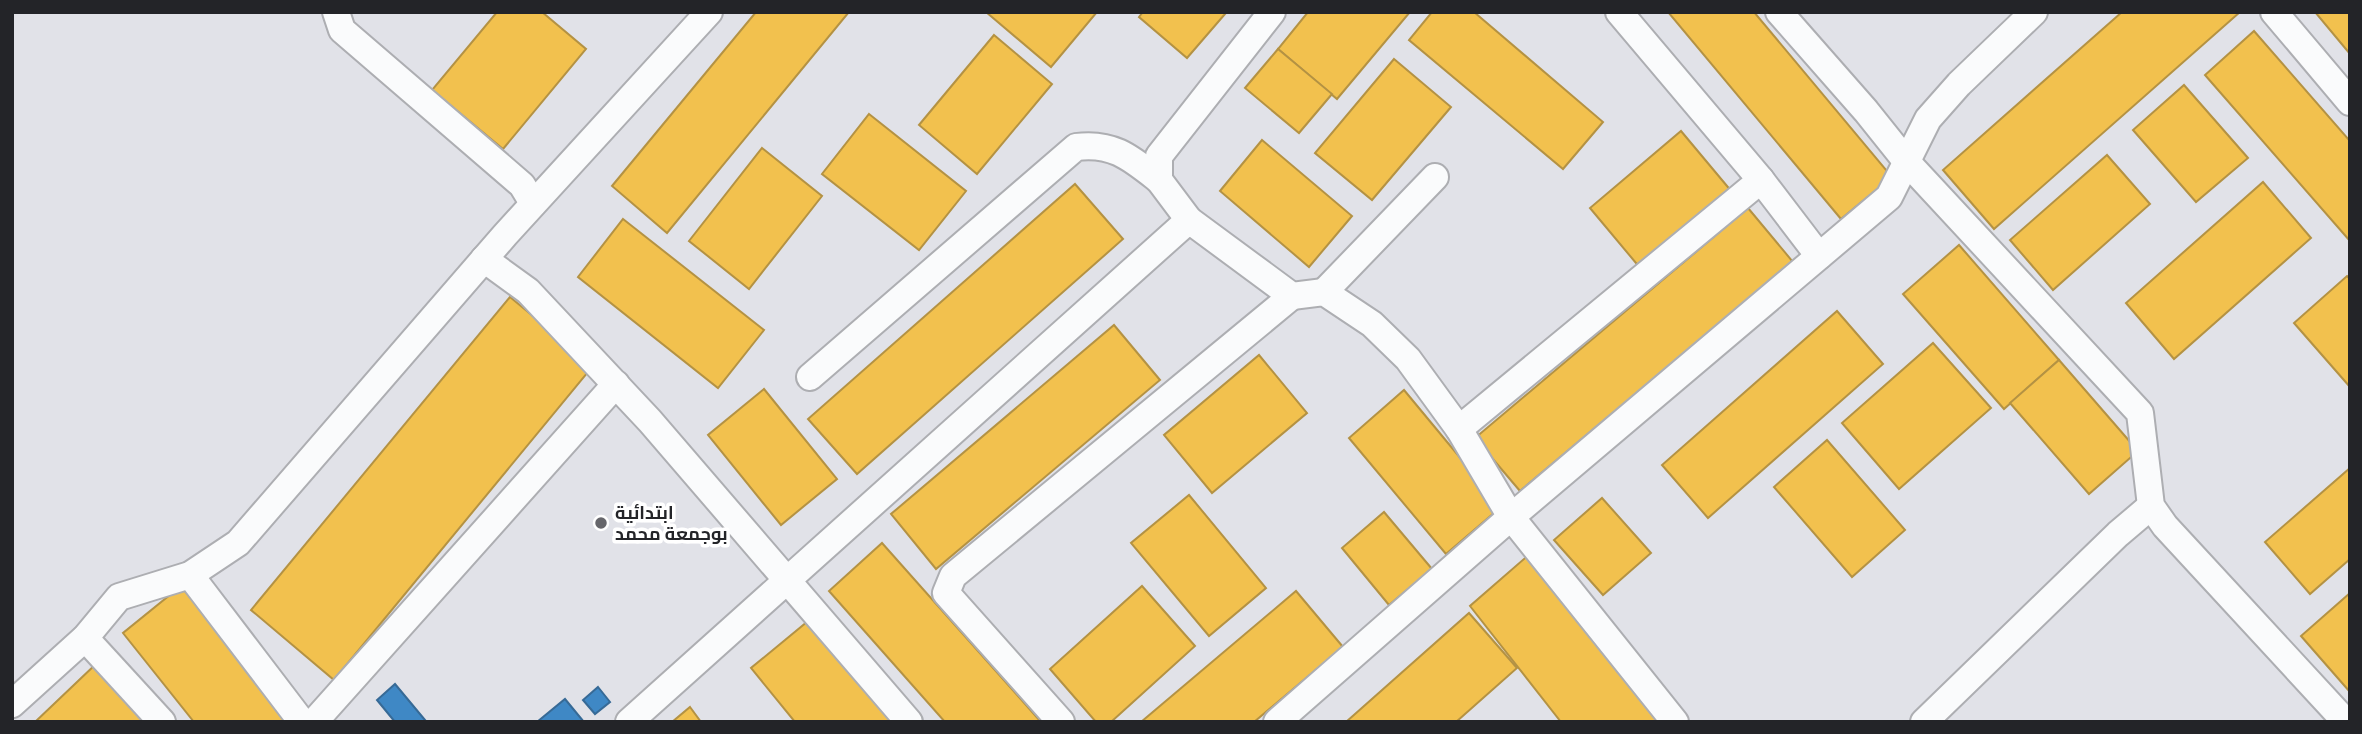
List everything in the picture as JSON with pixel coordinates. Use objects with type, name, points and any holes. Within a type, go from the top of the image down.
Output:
[{"type":"street","points":[[336,12],[342,30],[522,185],[533,203]]},
{"type":"street","points":[[12,704],[85,638],[118,597],[190,575],[238,543],[533,203],[709,12]]},
{"type":"street","points":[[1159,180],[1159,156],[1272,12]]},
{"type":"street","points":[[1619,12],[1761,180],[1819,256]]},
{"type":"street","points":[[1779,12],[1906,161],[2140,413],[2151,506],[2165,526],[2346,722]]},
{"type":"street","points":[[1277,722],[1511,517],[1889,197],[1928,119],[1959,84],[2034,12]]},
{"type":"street","points":[[2274,12],[2350,102]]},
{"type":"street","points":[[810,377],[1076,147],[1096,144],[1124,153],[1159,180],[1189,220],[1292,296]]},
{"type":"street","points":[[1061,722],[946,593],[953,576],[1292,296],[1324,292],[1435,177]]},
{"type":"street","points":[[1459,429],[1761,180]]},
{"type":"street","points":[[629,722],[1189,220]]},
{"type":"street","points":[[484,259],[528,291],[650,421],[909,722]]},
{"type":"street","points":[[1324,292],[1372,324],[1408,359],[1459,429],[1511,517],[1675,722]]},
{"type":"street","points":[[314,722],[616,384]]},
{"type":"street","points":[[1924,722],[2118,534],[2151,506]]},
{"type":"street","points":[[190,575],[302,722]]},
{"type":"street","points":[[85,638],[162,722]]},
{"type":"building: سكن","points":[[497,12],[542,12],[586,49],[503,149],[432,90]]},
{"type":"building: سكن","points":[[756,12],[849,12],[667,233],[612,186]]},
{"type":"building: سكن","points":[[986,12],[1097,12],[1051,67]]},
{"type":"building: سكن","points":[[1143,12],[1225,14],[1187,58],[1139,17]]},
{"type":"building: سكن","points":[[1308,12],[1410,12],[1337,99],[1278,49]]},
{"type":"building: سكن","points":[[1432,12],[1474,12],[1603,122],[1563,169],[1409,40]]},
{"type":"building: سكن","points":[[1668,12],[1754,12],[1892,177],[1841,219]]},
{"type":"building: سكن","points":[[2122,12],[2240,12],[1994,229],[1943,170]]},
{"type":"building: سكن","points":[[2315,12],[2350,12],[2350,54]]},
{"type":"building: سكن","points":[[2254,31],[2350,141],[2350,241],[2205,75]]},
{"type":"building: سكن","points":[[994,35],[1052,84],[977,174],[919,125]]},
{"type":"building: سكن","points":[[1278,49],[1332,94],[1299,133],[1245,88]]},
{"type":"building: سكن","points":[[1394,59],[1451,107],[1372,200],[1315,153]]},
{"type":"building: سكن","points":[[2184,85],[2248,158],[2196,202],[2133,130]]},
{"type":"building: سكن","points":[[869,114],[966,191],[919,250],[822,174]]},
{"type":"building: سكن","points":[[1681,131],[1732,192],[1641,269],[1590,208]]},
{"type":"building: سكن","points":[[1262,140],[1352,216],[1309,267],[1220,191]]},
{"type":"building: سكن","points":[[762,148],[822,196],[749,289],[689,241]]},
{"type":"building: سكن","points":[[2107,155],[2150,204],[2053,290],[2010,240]]},
{"type":"building: سكن","points":[[2263,182],[2311,238],[2174,359],[2126,303]]},
{"type":"building: سكن","points":[[1075,184],[1123,239],[857,474],[808,419]]},
{"type":"building: سكن","points":[[1748,208],[1793,262],[1520,491],[1475,438]]},
{"type":"building: سكن","points":[[623,219],[764,330],[718,388],[578,277]]},
{"type":"building: سكن","points":[[1959,245],[2059,360],[2004,409],[1903,294]]},
{"type":"building: سكن","points":[[2347,276],[2350,279],[2350,387],[2294,323]]},
{"type":"building: سكن","points":[[510,297],[593,366],[334,680],[251,610]]},
{"type":"building: سكن","points":[[1837,311],[1883,364],[1708,518],[1662,465]]},
{"type":"building: سكن","points":[[1114,325],[1160,380],[936,569],[891,514]]},
{"type":"building: سكن","points":[[1933,343],[1991,408],[1899,489],[1842,423]]},
{"type":"building: سكن","points":[[1259,355],[1307,413],[1212,493],[1164,435]]},
{"type":"building: سكن","points":[[2059,360],[2138,451],[2089,494],[2010,403]]},
{"type":"building: سكن","points":[[764,389],[837,479],[781,525],[708,435]]},
{"type":"building: سكن","points":[[1404,390],[1501,507],[1446,554],[1349,438]]},
{"type":"building: سكن","points":[[1827,440],[1905,530],[1852,577],[1774,487]]},
{"type":"building: سكن","points":[[2350,468],[2350,559],[2310,594],[2265,542]]},
{"type":"building: سكن","points":[[1189,495],[1266,588],[1209,636],[1131,543]]},
{"type":"building: سكن","points":[[1602,498],[1651,553],[1603,595],[1554,540]]},
{"type":"building: سكن","points":[[1384,512],[1432,569],[1389,605],[1342,548]]},
{"type":"building: سكن","points":[[882,543],[1041,722],[945,722],[829,591]]},
{"type":"building: سكن","points":[[1532,552],[1662,721],[1561,722],[1470,606]]},
{"type":"building: سكن","points":[[181,586],[291,722],[194,722],[123,633]]},
{"type":"building: سكن","points":[[1142,586],[1195,646],[1111,722],[1096,722],[1050,669]]},
{"type":"building: سكن","points":[[1296,591],[1343,647],[1254,722],[1141,722]]},
{"type":"building: سكن","points":[[2350,593],[2350,692],[2301,636]]},
{"type":"building: سكن","points":[[1469,613],[1517,668],[1456,722],[1346,722]]},
{"type":"building: سكن","points":[[813,617],[898,722],[795,722],[751,668]]},
{"type":"building: سكن","points":[[97,663],[146,716],[140,722],[35,722]]},
{"type":"building: سكن","points":[[690,707],[701,722],[672,722]]},
{"type":"building: مدارس","points":[[395,684],[425,720],[423,722],[395,722],[377,700]]},
{"type":"building: مدارس","points":[[598,687],[610,702],[595,714],[583,700]]},
{"type":"building: مدارس","points":[[565,699],[584,722],[537,722]]},
{"type":"place","name":"ابتدائية بوجمعة محمد","points":[[601,523]]}]
